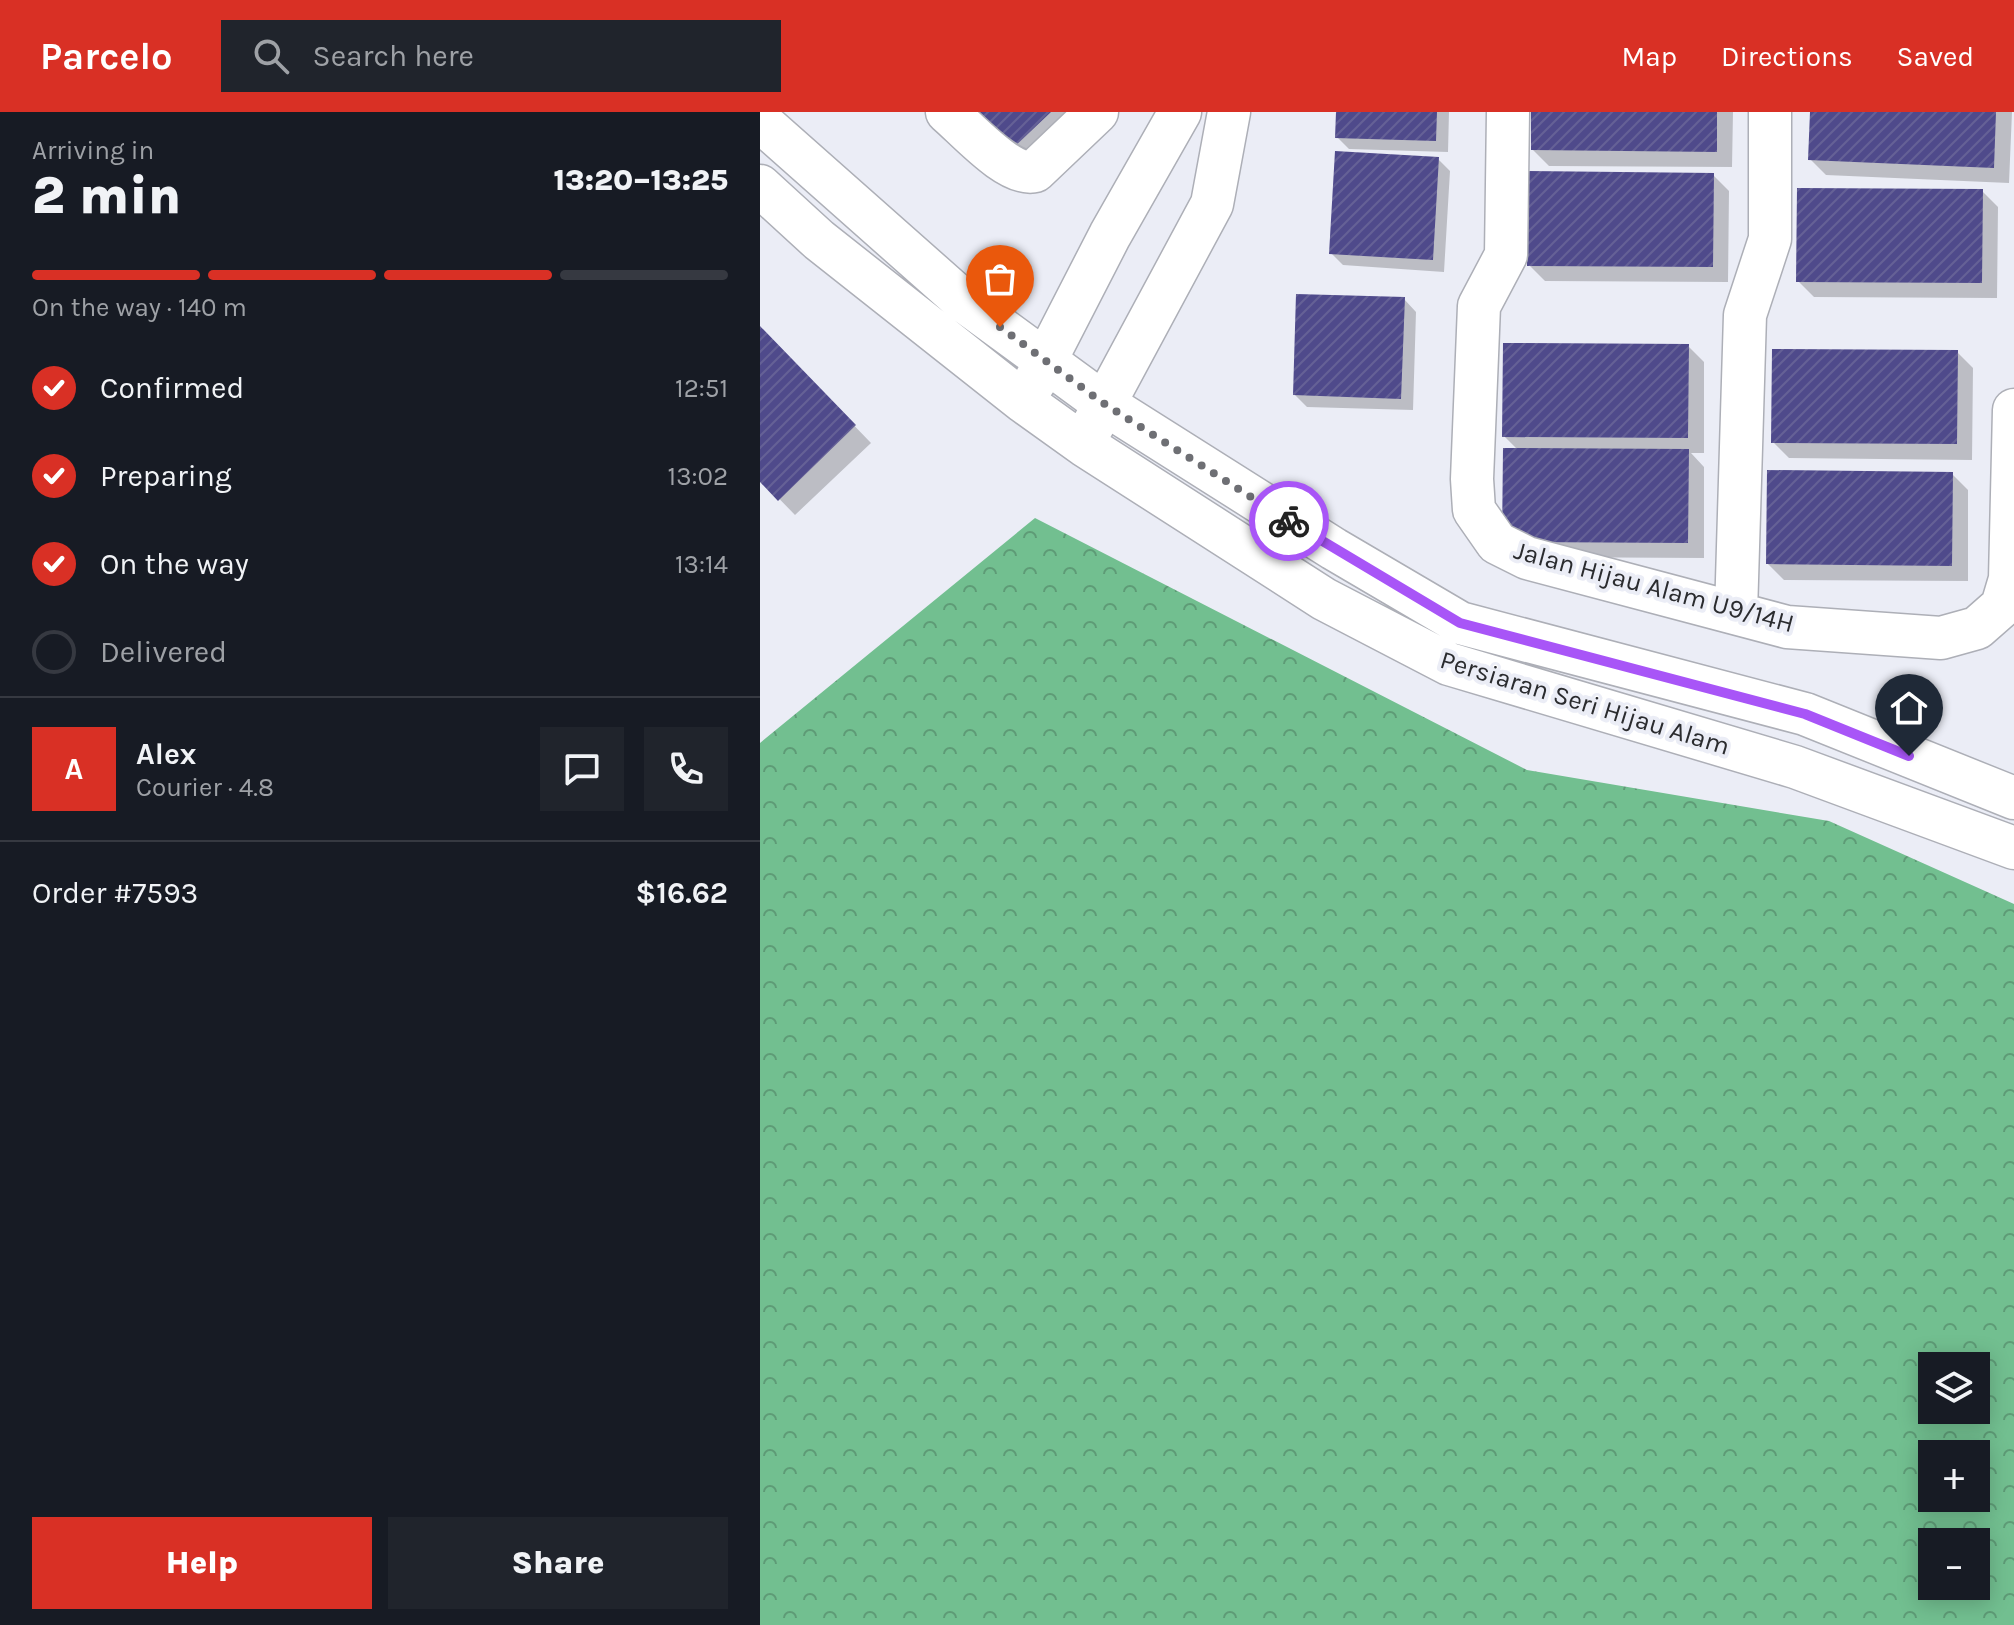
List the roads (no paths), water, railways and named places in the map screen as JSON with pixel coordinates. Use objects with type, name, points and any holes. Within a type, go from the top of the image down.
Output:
[{"type":"street","points":[[947,112],[1012,168],[1026,173],[1035,171],[1097,112]]},
{"type":"street","points":[[1024,402],[1110,235],[1180,112]]},
{"type":"street","points":[[1084,445],[1103,403],[1212,204],[1229,112]]},
{"type":"street","name":"Jalan Hijau Alam U9/14H","points":[[1508,112],[1506,255],[1479,306],[1472,479],[1474,510],[1497,543],[1527,558],[1787,627],[1941,638],[1977,628],[2002,606],[2010,579],[2014,410]]},
{"type":"street","points":[[1736,613],[1745,315],[1770,239],[1770,112]]},
{"type":"street","name":"Persiaran Seri Hijau Alam","points":[[760,121],[961,299],[1103,403],[1334,549],[1460,623],[1805,714],[2014,798]]},
{"type":"street","name":"Persiaran Seri Hijau Alam","points":[[760,186],[819,240],[1024,402],[1084,445],[1324,599],[1449,664],[1795,767],[2014,848]]}]
